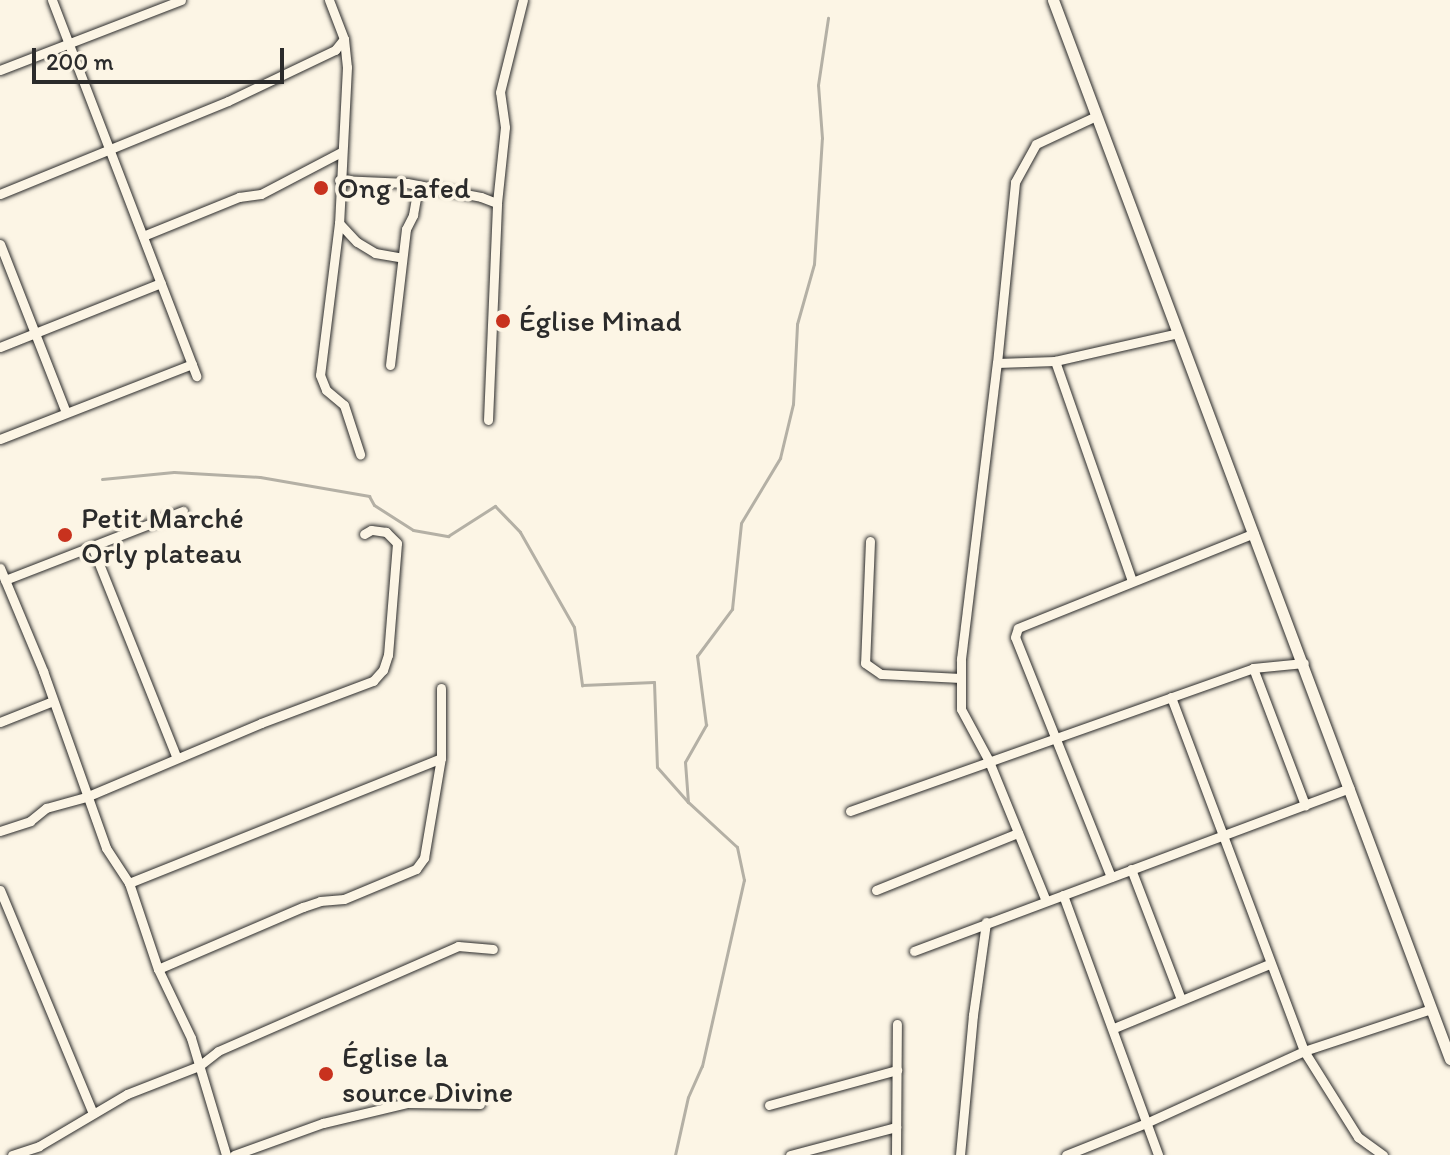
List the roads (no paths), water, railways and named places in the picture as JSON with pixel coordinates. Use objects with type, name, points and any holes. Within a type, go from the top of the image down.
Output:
[{"type":"street","points":[[52,0],[196,376]]},
{"type":"street","points":[[0,70],[181,0]]},
{"type":"street","points":[[329,0],[344,39],[347,67],[339,223],[320,375],[326,390],[344,405],[360,454]]},
{"type":"street","points":[[488,420],[497,203],[505,127],[500,92],[523,0]]},
{"type":"street","points":[[1053,0],[1450,1059]]},
{"type":"street","points":[[0,194],[111,151],[329,53],[344,39]]},
{"type":"street","points":[[1046,901],[989,761],[961,709],[961,678],[1018,171],[1036,144],[1096,116]]},
{"type":"street","points":[[143,236],[239,197],[261,194],[341,152]]},
{"type":"street","points":[[339,180],[395,182],[481,197],[497,203]]},
{"type":"street","points":[[390,365],[402,258],[418,187]]},
{"type":"street","points":[[339,223],[357,242],[375,253],[402,258]]},
{"type":"street","points":[[0,244],[66,412]]},
{"type":"street","points":[[0,347],[161,283]]},
{"type":"street","points":[[997,363],[1055,361],[1178,333]]},
{"type":"street","points":[[1055,361],[1132,581]]},
{"type":"street","points":[[0,439],[192,364]]},
{"type":"street","points":[[5,580],[183,511]]},
{"type":"street","points":[[0,831],[30,821],[46,808],[86,797],[373,681],[383,670],[391,634],[397,543],[386,532],[371,530],[364,534]]},
{"type":"street","points":[[1111,877],[1015,637],[1018,628],[1254,533]]},
{"type":"street","points":[[870,541],[865,663],[869,669],[881,674],[961,678]]},
{"type":"street","points":[[92,546],[177,758]]},
{"type":"street","points":[[0,568],[53,701],[106,848],[129,883],[158,969],[191,1038],[226,1155]]},
{"type":"street","points":[[850,811],[1253,668],[1304,663]]},
{"type":"street","points":[[1253,668],[1305,805]]},
{"type":"street","points":[[158,969],[303,907],[320,901],[344,899],[416,869],[424,858],[441,758],[441,688]]},
{"type":"street","points":[[1171,697],[1304,1051],[1358,1137],[1383,1155]]},
{"type":"street","points":[[0,722],[53,701]]},
{"type":"street","points":[[129,883],[441,758]]},
{"type":"street","points":[[914,951],[1350,788]]},
{"type":"street","points":[[876,890],[1018,833]]},
{"type":"street","points":[[1131,869],[1181,999]]},
{"type":"street","points":[[0,890],[93,1113]]},
{"type":"street","points":[[1063,895],[1158,1155]]},
{"type":"street","points":[[960,1155],[973,1015],[986,922]]},
{"type":"street","points":[[12,1155],[39,1146],[127,1094],[199,1066],[218,1051],[458,946],[466,943],[493,949]]},
{"type":"street","points":[[1114,1028],[1269,964]]},
{"type":"street","points":[[1070,1154],[1304,1051],[1431,1009]]},
{"type":"street","points":[[896,1155],[897,1024]]},
{"type":"street","points":[[769,1105],[897,1070]]},
{"type":"street","points":[[234,1155],[323,1123],[407,1103],[480,1104]]},
{"type":"street","points":[[790,1155],[896,1127]]},
{"type":"waterway","points":[[675,1155],[688,1097],[702,1066],[744,880],[737,847],[688,802],[685,762],[706,725],[697,656],[732,609],[741,523],[780,458],[793,404],[797,324],[814,264],[822,138],[818,85],[828,18]]},
{"type":"waterway","points":[[102,479],[174,472],[260,477],[369,496],[374,505],[413,530],[448,536],[495,506],[520,532],[574,627],[582,685],[654,682],[657,767],[688,802]]},
{"type":"place","name":"Ong Lafed","points":[[321,188]]},
{"type":"place","name":"Église Minad","points":[[503,321]]},
{"type":"place","name":"Petit Marché Orly plateau","points":[[65,535]]},
{"type":"place","name":"Église la source Divine","points":[[326,1074]]}]
